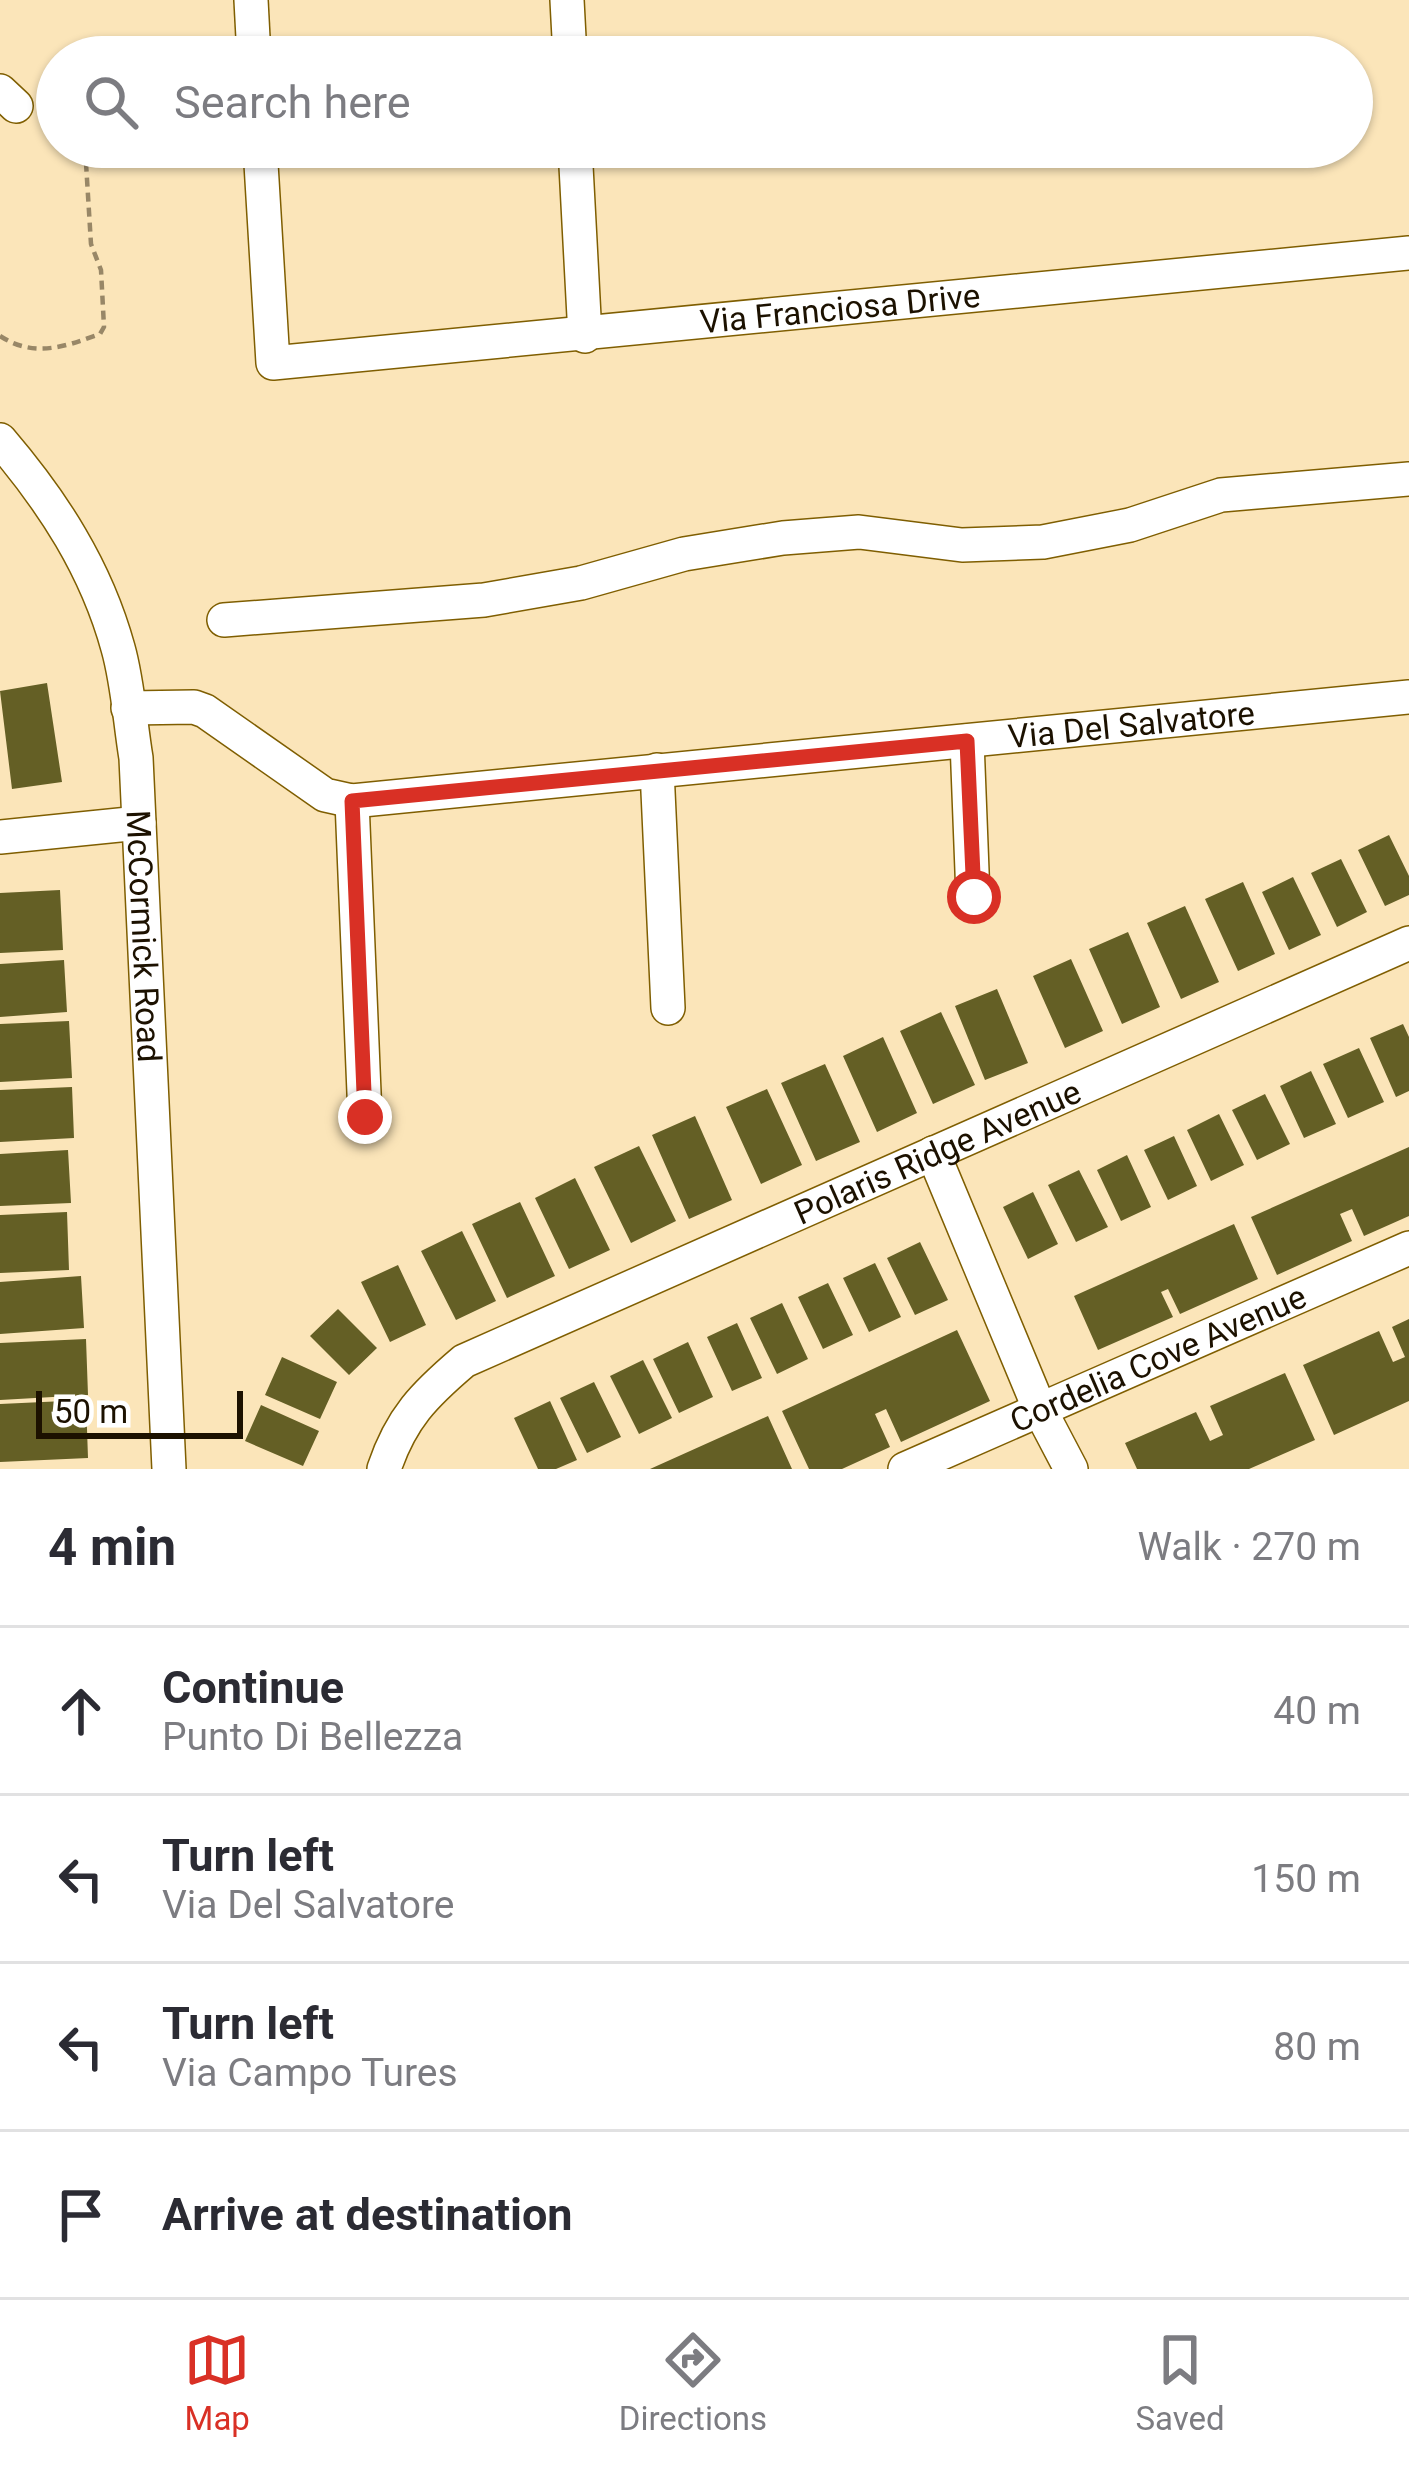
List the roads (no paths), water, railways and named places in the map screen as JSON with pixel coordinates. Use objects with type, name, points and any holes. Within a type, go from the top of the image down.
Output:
[{"type":"street","points":[[251,0],[253,36]]},
{"type":"street","points":[[572,36],[574,1]]},
{"type":"street","name":"Via Franciosa Drive","points":[[261,168],[273,363],[1409,253]]},
{"type":"street","points":[[576,168],[585,336]]},
{"type":"street","name":"McCormick Road","points":[[0,440],[44,492],[89,567],[119,649],[136,758],[169,1469]]},
{"type":"street","points":[[224,620],[484,600],[581,583],[684,554],[783,538],[859,532],[962,545],[1043,542],[1130,525],[1221,495],[1409,479]]},
{"type":"street","name":"Via Del Salvatore","points":[[352,801],[1409,697]]},
{"type":"street","points":[[128,708],[205,711],[325,795],[352,801],[365,1117]]},
{"type":"street","points":[[967,741],[974,897]]},
{"type":"street","points":[[657,770],[668,1008]]},
{"type":"street","points":[[0,837],[139,823]]},
{"type":"street","name":"Polaris Ridge Avenue","points":[[384,1469],[392,1444],[418,1401],[464,1361],[1409,943]]},
{"type":"street","points":[[933,1154],[1040,1410],[1071,1469]]},
{"type":"street","name":"Cordelia Cove Avenue","points":[[905,1469],[1409,1248]]}]
